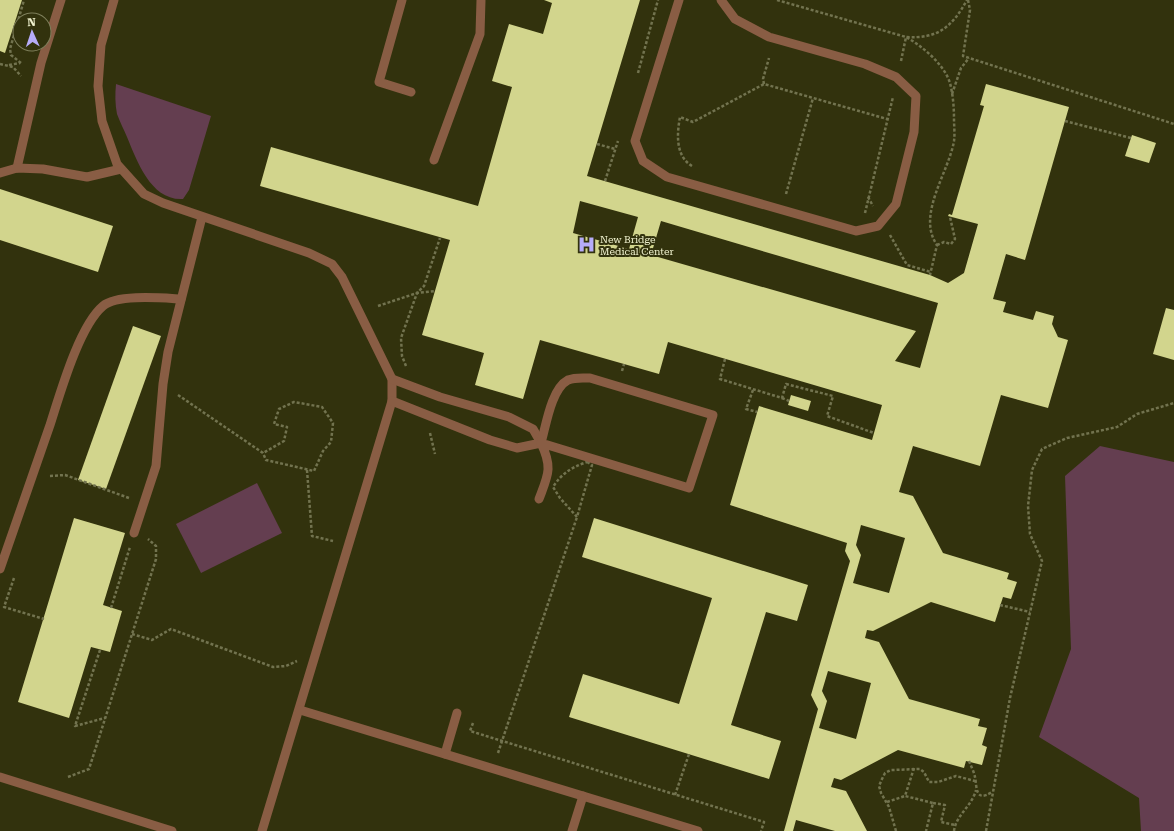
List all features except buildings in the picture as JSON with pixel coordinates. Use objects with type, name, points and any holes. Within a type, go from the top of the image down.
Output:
[{"type":"lane","points":[[17,168],[41,63],[61,0]]},
{"type":"lane","points":[[114,0],[101,45],[98,86],[102,121],[117,164],[144,194],[202,217],[309,253],[332,264],[345,283],[392,379],[392,401],[300,710],[262,831]]},
{"type":"lane","points":[[402,0],[379,82],[411,92]]},
{"type":"lane","points":[[434,160],[480,34],[481,0]]},
{"type":"lane","points":[[678,0],[635,141],[643,161],[667,177],[856,231],[878,226],[896,204],[914,132],[916,96],[896,77],[864,64],[769,37],[735,19],[721,0]]},
{"type":"lane","points":[[0,173],[17,168],[43,169],[87,177],[121,169]]},
{"type":"lane","points":[[134,533],[156,466],[163,384],[168,352],[202,217]]},
{"type":"lane","points":[[0,569],[71,362],[90,322],[104,305],[119,300],[138,298],[181,299]]},
{"type":"lane","points":[[392,401],[490,440],[517,448],[541,443],[689,488],[713,415],[590,378],[576,377],[567,380],[554,395],[541,443]]},
{"type":"lane","points":[[392,379],[440,397],[510,417],[533,429],[548,457],[549,472],[539,499]]},
{"type":"lane","points":[[300,710],[698,831]]},
{"type":"lane","points":[[445,754],[457,713]]},
{"type":"lane","points":[[0,777],[172,831]]},
{"type":"lane","points":[[572,831],[583,796]]},
{"type":"path","points":[[7,66],[21,63],[11,55],[10,49],[24,0]]},
{"type":"path","points":[[968,0],[970,10],[963,56],[1174,124]]},
{"type":"path","points":[[901,61],[906,37],[932,36],[946,28],[968,0]]},
{"type":"path","points":[[764,84],[763,79],[769,58]]},
{"type":"path","points":[[952,94],[961,68],[969,58]]},
{"type":"path","points":[[0,64],[16,69],[23,79]]},
{"type":"path","points":[[698,168],[691,166],[684,158],[678,145],[680,117],[693,122],[764,84],[887,119]]},
{"type":"path","points":[[863,217],[893,97]]},
{"type":"path","points":[[786,194],[813,98]]},
{"type":"path","points":[[1065,121],[1131,138]]},
{"type":"path","points":[[597,144],[615,149]]},
{"type":"path","points":[[779,192],[793,196]]},
{"type":"path","points":[[868,197],[907,265],[931,272]]},
{"type":"path","points":[[937,245],[944,242],[951,244],[955,239],[950,217]]},
{"type":"path","points":[[409,370],[402,356],[400,345],[417,293],[424,286],[440,238]]},
{"type":"path","points":[[378,306],[417,293],[435,291]]},
{"type":"path","points":[[725,359],[720,379],[790,401]]},
{"type":"path","points":[[163,384],[263,453],[266,460],[307,470],[314,471],[323,451],[331,442],[333,423],[322,407],[294,402],[279,410],[274,424],[286,428],[284,441],[263,453]]},
{"type":"path","points":[[782,398],[786,384],[833,396],[827,416],[874,433]]},
{"type":"path","points":[[753,390],[746,409],[757,412]]},
{"type":"path","points":[[986,831],[1010,698],[1042,562],[1030,534],[1028,506],[1032,470],[1042,449],[1067,438],[1117,428],[1137,414],[1174,403]]},
{"type":"path","points":[[496,759],[577,516],[592,465],[587,462],[576,465],[560,476],[553,487],[560,498],[577,516]]},
{"type":"path","points":[[307,470],[312,536],[336,541]]},
{"type":"path","points":[[46,481],[54,474],[65,475],[144,502]]},
{"type":"path","points":[[68,777],[89,769],[106,717],[156,559],[156,546],[145,536],[134,533],[112,608]]},
{"type":"path","points":[[14,577],[4,606],[44,619]]},
{"type":"path","points":[[1000,605],[1030,612]]},
{"type":"path","points":[[132,634],[152,640],[171,629],[273,667],[286,666],[300,658]]},
{"type":"path","points":[[100,650],[75,726],[106,717]]},
{"type":"path","points":[[473,723],[470,731],[764,822],[761,831]]},
{"type":"path","points":[[674,794],[689,754]]},
{"type":"path","points":[[954,831],[960,815],[973,800],[976,790],[969,761]]},
{"type":"path","points":[[905,796],[914,768]]},
{"type":"path","points":[[896,831],[895,822],[887,802],[880,793],[879,786],[885,773],[891,770],[920,768],[924,772],[929,782],[933,783],[956,776],[975,781]]},
{"type":"path","points":[[976,790],[980,795],[986,795],[992,792]]},
{"type":"path","points":[[887,802],[905,796],[945,806],[941,822],[956,825]]},
{"type":"path","points":[[926,831],[932,803]]},
{"type":"shaded area","points":[[116,84],[211,116],[189,190],[183,199],[172,198],[162,194],[154,187],[141,168],[117,114],[115,99]]},
{"type":"shaded area","points":[[1100,446],[1174,462],[1174,831],[1141,831],[1139,798],[1039,737],[1071,649],[1065,476]]},
{"type":"shaded area","points":[[257,483],[282,533],[201,573],[176,524]]},
{"type":"place","name":"New Bridge Medical Center","points":[[587,245]]}]
